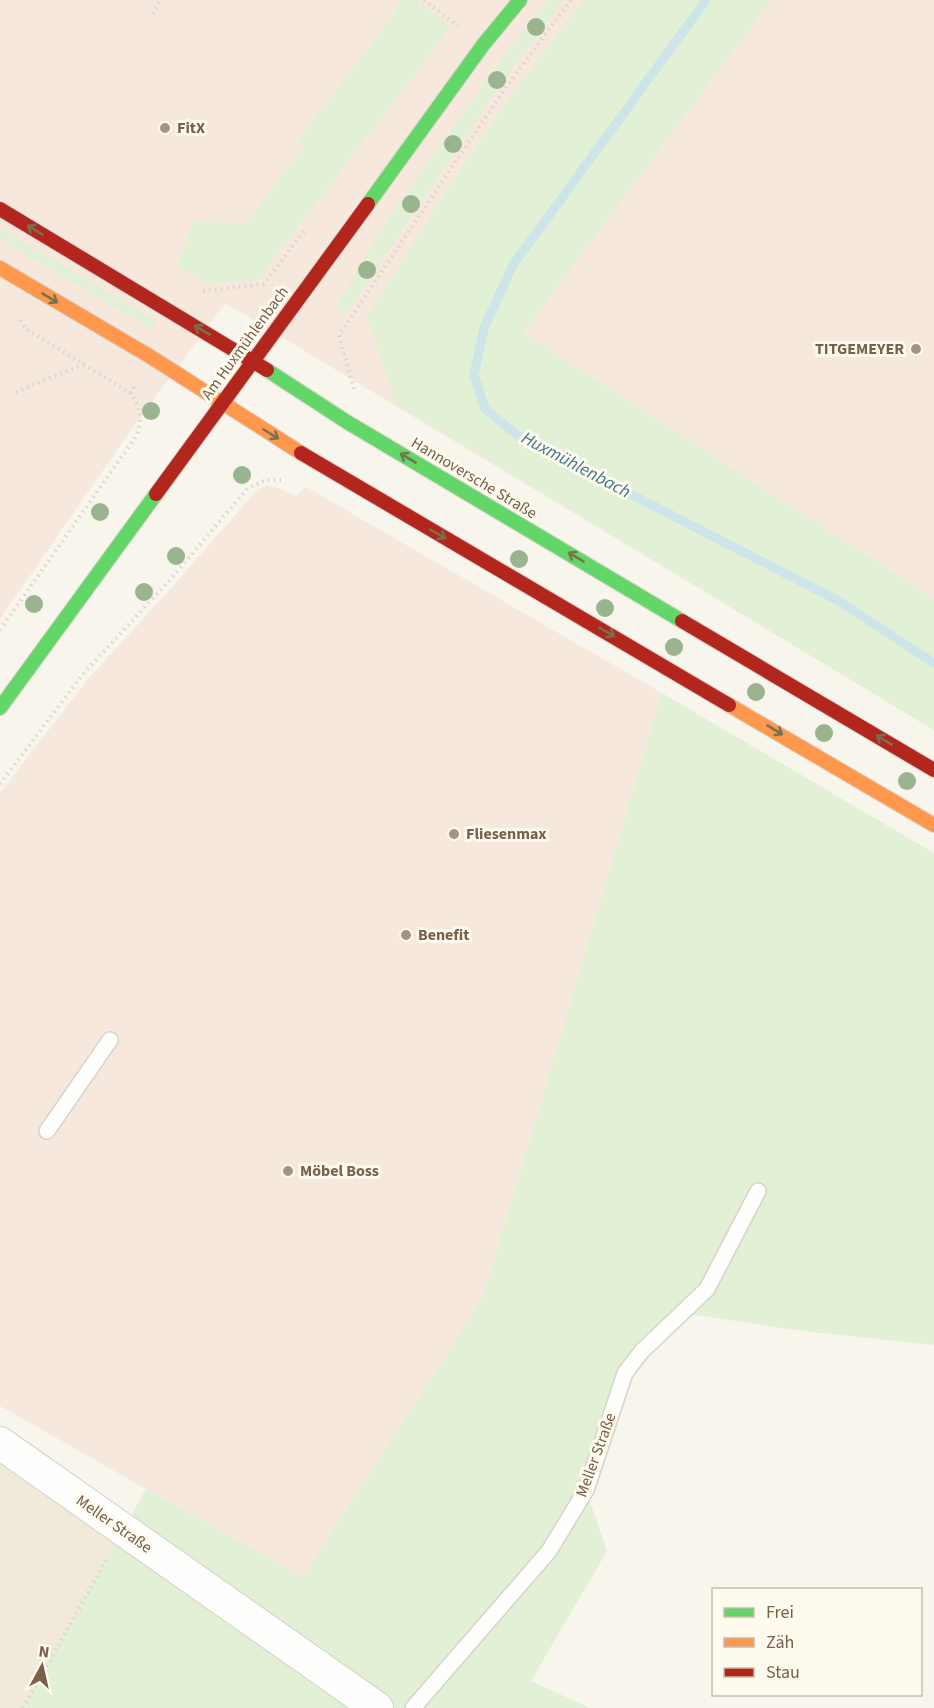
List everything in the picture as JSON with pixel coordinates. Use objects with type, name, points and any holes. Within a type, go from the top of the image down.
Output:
[{"type":"main road","name":"Am Huxmühlenbach","points":[[0,708],[483,45],[520,0]]},
{"type":"main road","name":"Hannoversche Straße","points":[[0,209],[252,360],[347,422],[934,770]]},
{"type":"main road","points":[[0,268],[152,357],[319,464],[934,825]]},
{"type":"street","name":"Meller Straße","points":[[0,1443],[376,1708]]},
{"type":"lane","points":[[47,1131],[110,1040]]},
{"type":"lane","name":"Meller Straße","points":[[413,1708],[549,1551],[586,1490],[625,1373],[642,1351],[707,1289],[758,1191]]},
{"type":"path","points":[[153,14],[160,0]]},
{"type":"path","points":[[424,0],[483,45]]},
{"type":"path","points":[[355,387],[339,335],[504,90],[571,0]]},
{"type":"path","points":[[452,36],[459,26]]},
{"type":"path","points":[[200,290],[207,292],[264,284],[307,227]]},
{"type":"path","points":[[0,630],[137,435],[141,419],[139,405],[132,395],[26,329]]},
{"type":"path","points":[[16,392],[84,364]]},
{"type":"path","points":[[0,784],[83,674],[168,582],[248,489],[265,480],[285,482]]},
{"type":"path","points":[[23,1708],[123,1531]]},
{"type":"shaded area","points":[[0,0],[934,0],[934,730],[225,303],[131,430],[0,619]]},
{"type":"shaded area","points":[[267,486],[276,487],[295,496],[306,487],[662,693],[483,1297],[303,1578],[0,1406],[0,793],[88,679],[258,489]]},
{"type":"shaded area","points":[[0,1443],[123,1531],[23,1708],[0,1708]]},
{"type":"green space","points":[[401,0],[417,0],[451,26],[258,280],[207,284],[177,265],[193,222],[246,223],[304,147],[297,141],[396,12],[394,9]]},
{"type":"green space","points":[[547,0],[564,0],[500,85],[345,315],[335,308],[390,216],[503,57]]},
{"type":"green space","points":[[583,0],[771,0],[523,333],[934,599],[934,730],[395,404],[367,315],[510,97]]},
{"type":"green space","points":[[0,228],[157,321],[152,329],[0,239]]},
{"type":"green space","points":[[662,693],[934,853],[934,1345],[802,1331],[683,1313],[625,1373],[586,1490],[607,1551],[531,1681],[590,1708],[23,1708],[146,1489],[303,1577],[483,1297]]},
{"type":"waterway","name":"Huxmühlenbach","points":[[706,0],[513,265],[484,328],[474,375],[485,409],[521,438],[837,600],[934,663]]},
{"type":"traffic: fast","points":[[368,204],[483,45],[520,0]]},
{"type":"traffic: fast","points":[[267,370],[347,422],[682,621]]},
{"type":"traffic: fast","points":[[0,708],[156,494]]},
{"type":"traffic: slow","points":[[0,268],[151,357],[301,453]]},
{"type":"traffic: slow","points":[[729,705],[934,825]]},
{"type":"traffic: jam","points":[[156,494],[368,204]]},
{"type":"traffic: jam","points":[[0,209],[267,370]]},
{"type":"traffic: jam","points":[[301,453],[729,705]]},
{"type":"traffic: jam","points":[[682,621],[934,770]]},
{"type":"place","name":"FitX","points":[[165,128]]},
{"type":"place","name":"TITGEMEYER","points":[[916,349]]},
{"type":"place","name":"Fliesenmax","points":[[454,834]]},
{"type":"place","name":"Benefit","points":[[406,935]]},
{"type":"place","name":"Möbel Boss","points":[[288,1171]]}]
